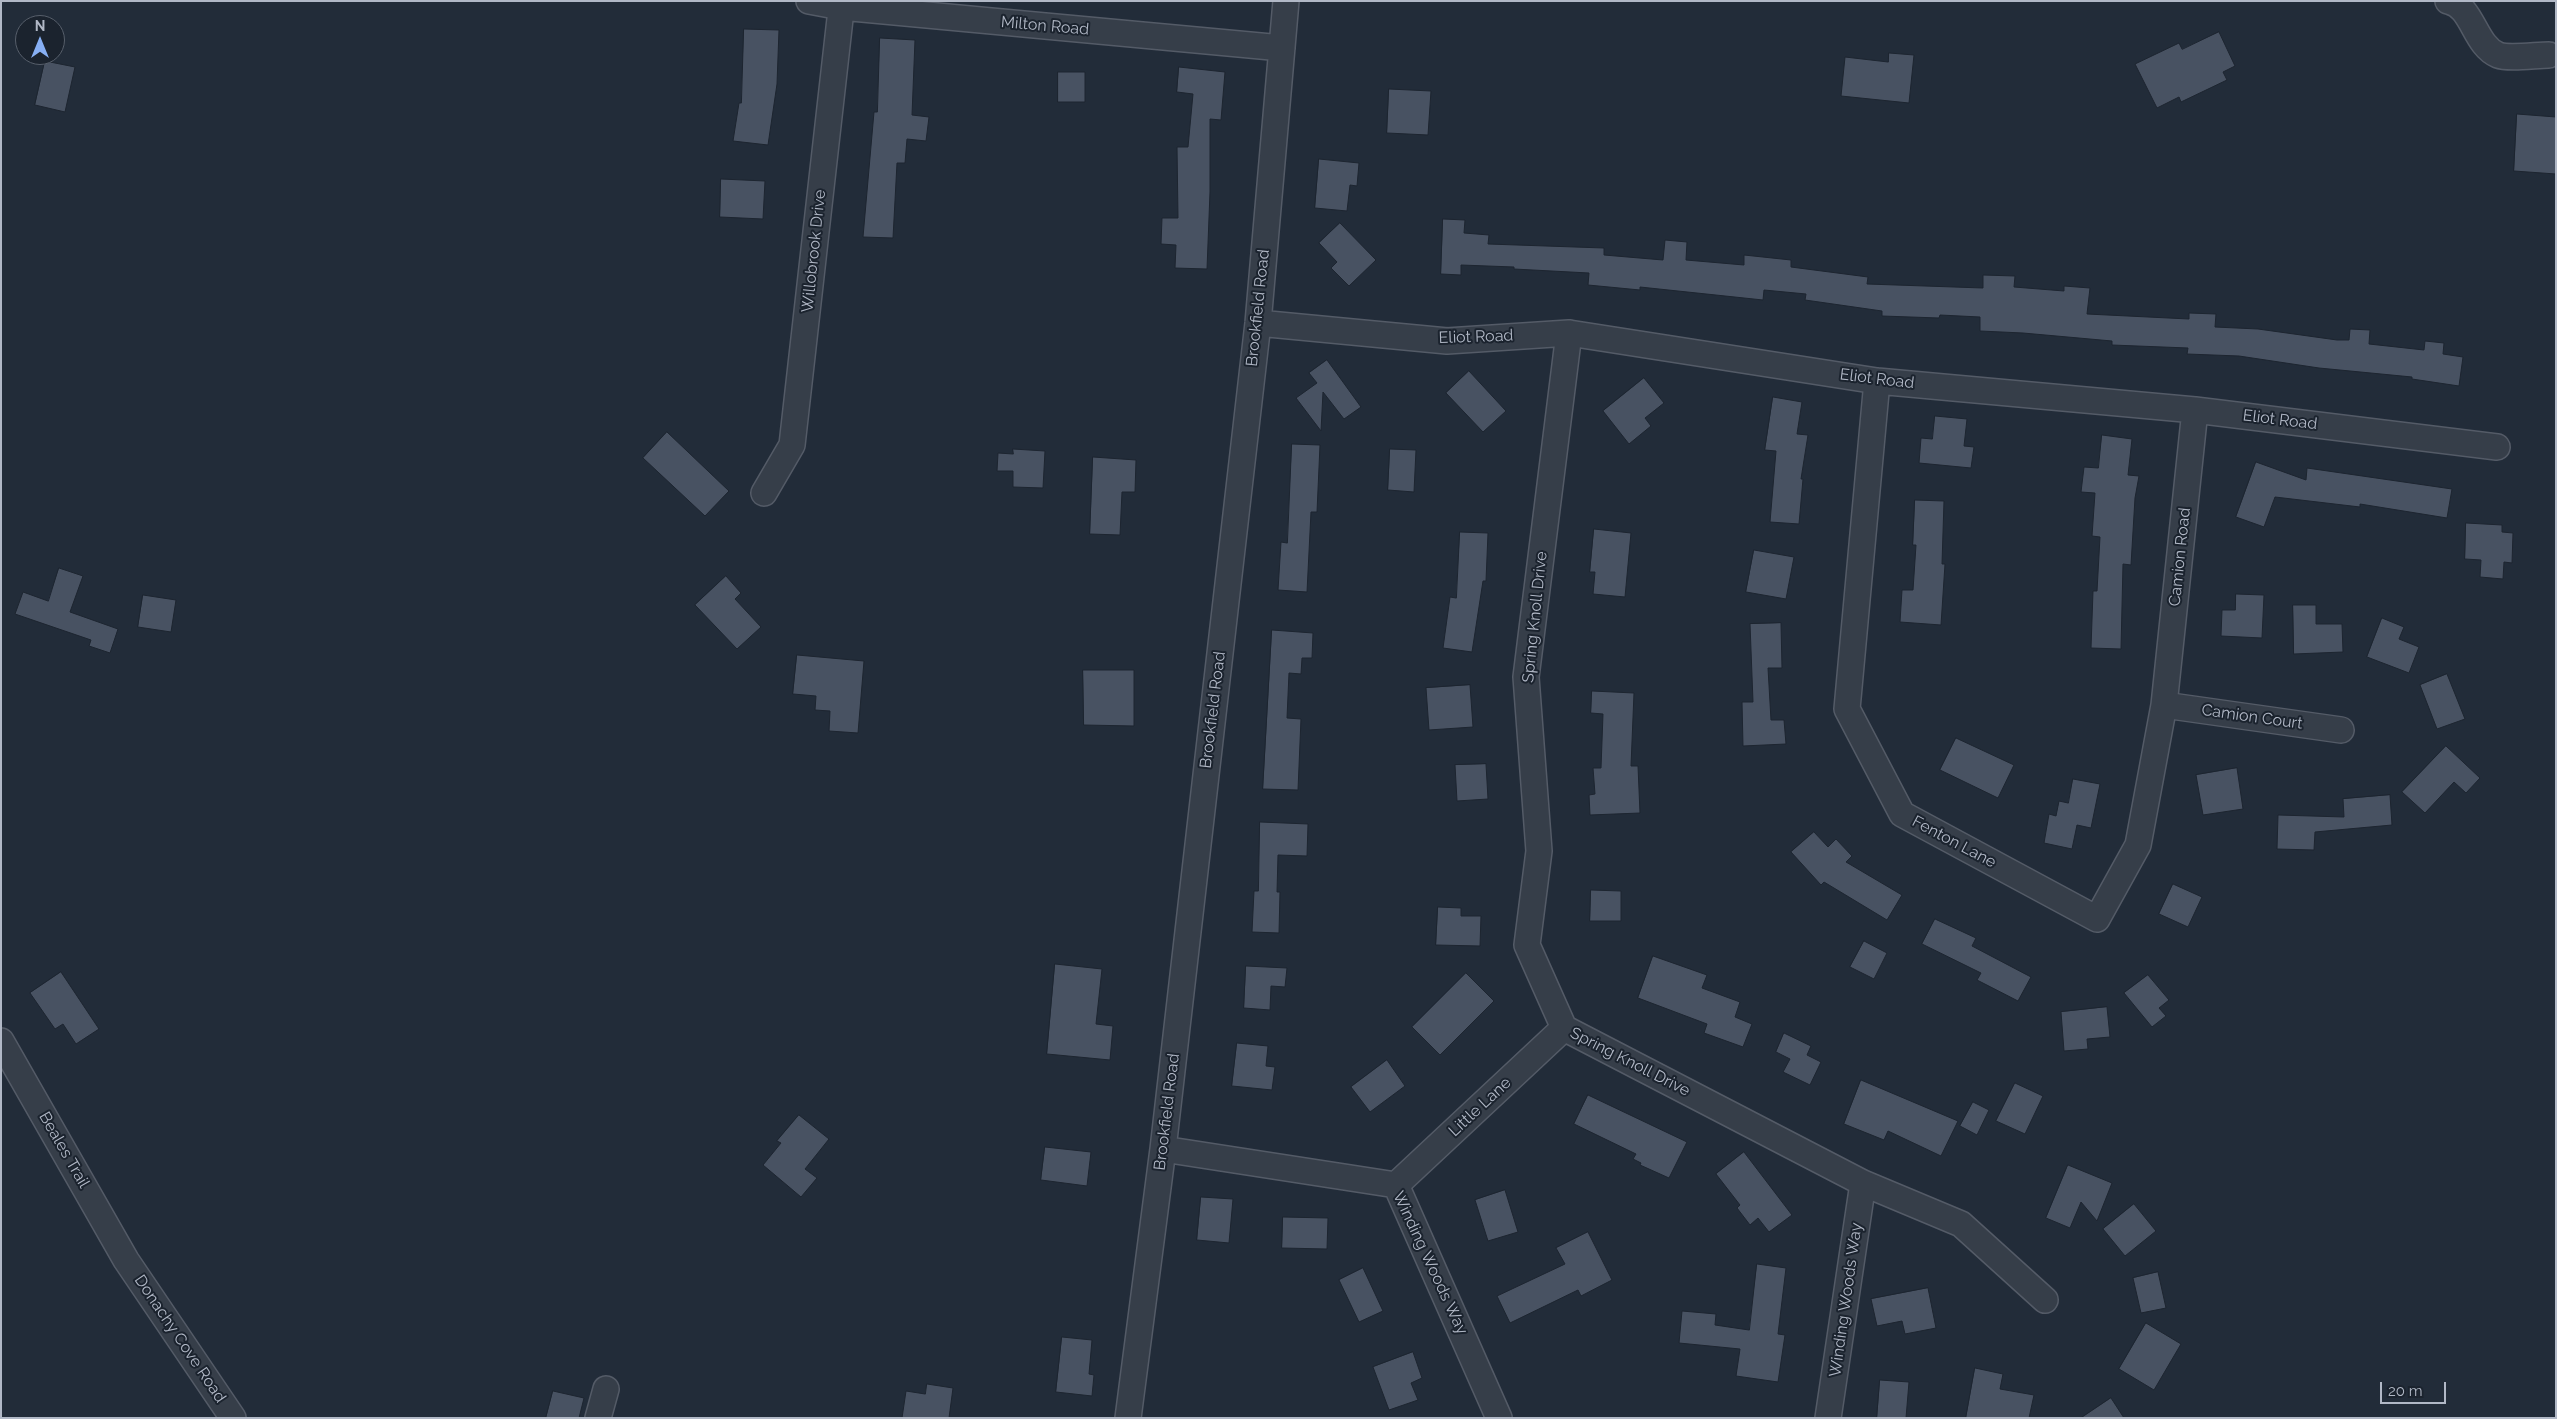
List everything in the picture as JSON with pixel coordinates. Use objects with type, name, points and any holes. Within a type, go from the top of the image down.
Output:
[{"type":"street","name":"Milton Road","points":[[809,1],[1282,48]]},
{"type":"street","name":"Brookfield Road","points":[[1128,1418],[1163,1149],[1258,323],[1286,1]]},
{"type":"street","points":[[2448,1],[2454,2],[2465,14],[2484,46],[2499,55],[2549,55]]},
{"type":"street","name":"Willobrook Drive","points":[[764,493],[792,445],[842,4]]},
{"type":"street","name":"Eliot Road","points":[[1258,323],[1447,341],[1568,332],[1877,381],[2195,410],[2497,447]]},
{"type":"street","name":"Spring Knoll Drive","points":[[1568,332],[1526,677],[1539,851],[1527,945],[1564,1028],[1863,1183],[1961,1224],[2045,1300]]},
{"type":"street","name":"Fenton Lane","points":[[1877,381],[1846,708],[1902,814],[2097,918],[2138,845],[2164,705]]},
{"type":"street","name":"Camion Road","points":[[2164,705],[2195,410]]},
{"type":"street","name":"Camion Court","points":[[2164,705],[2341,730]]},
{"type":"street","name":"Little Lane","points":[[1396,1185],[1564,1028]]},
{"type":"street","name":"Beales Trail","points":[[1,1041],[126,1260]]},
{"type":"street","name":"Winding Woods Way","points":[[1163,1149],[1396,1185],[1499,1418]]},
{"type":"street","name":"Winding Woods Way","points":[[1828,1418],[1863,1183]]},
{"type":"street","name":"Donachy Cove Road","points":[[126,1260],[233,1418]]},
{"type":"street","points":[[598,1418],[606,1389]]},
{"type":"building","points":[[744,29],[779,30],[777,84],[768,145],[733,141],[739,103],[741,103]]},
{"type":"building","points":[[2219,32],[2235,66],[2223,72],[2227,80],[2181,102],[2179,97],[2157,108],[2135,64],[2179,43],[2182,49]]},
{"type":"building","points":[[880,38],[915,40],[912,115],[929,117],[926,141],[907,139],[905,163],[897,163],[893,238],[863,237],[874,112],[877,112]]},
{"type":"building","points":[[1889,53],[1914,55],[1909,103],[1841,96],[1845,57],[1888,62]]},
{"type":"building","points":[[44,65],[75,67],[65,112],[35,105]]},
{"type":"building","points":[[1179,67],[1225,72],[1221,120],[1210,119],[1207,269],[1175,268],[1176,245],[1161,244],[1162,218],[1178,218],[1177,147],[1188,147],[1193,94],[1177,92]]},
{"type":"building","points":[[1058,72],[1085,72],[1085,102],[1058,102]]},
{"type":"building","points":[[1389,89],[1431,91],[1428,135],[1387,133]]},
{"type":"building","points":[[2517,114],[2556,117],[2556,174],[2514,171]]},
{"type":"building","points":[[1319,159],[1359,163],[1357,186],[1350,185],[1347,211],[1315,208]]},
{"type":"building","points":[[721,179],[765,181],[763,219],[720,217]]},
{"type":"building","points":[[1443,219],[1465,220],[1464,233],[1489,235],[1488,244],[1604,248],[1604,255],[1663,260],[1665,240],[1687,242],[1686,260],[1744,265],[1744,255],[1791,260],[1791,267],[1868,277],[1867,284],[1983,288],[1983,275],[2015,276],[2014,287],[2064,291],[2064,286],[2090,288],[2087,314],[2189,319],[2189,313],[2216,314],[2215,327],[2258,329],[2337,340],[2349,340],[2350,329],[2370,330],[2369,344],[2424,350],[2425,341],[2444,343],[2443,354],[2463,357],[2459,386],[2412,379],[2412,377],[2319,368],[2239,356],[2187,354],[2188,348],[2112,345],[2112,341],[1980,331],[1980,317],[1940,315],[1939,318],[1882,316],[1882,311],[1805,300],[1806,294],[1764,290],[1763,300],[1640,287],[1640,290],[1588,285],[1589,273],[1514,269],[1514,267],[1461,265],[1461,275],[1441,274]]},
{"type":"building","points":[[1340,223],[1376,260],[1349,286],[1331,268],[1337,262],[1319,243]]},
{"type":"building","points":[[1327,360],[1361,407],[1344,419],[1323,392],[1321,431],[1296,398],[1317,383],[1309,373]]},
{"type":"building","points":[[1469,371],[1506,411],[1483,432],[1446,393]]},
{"type":"building","points":[[1644,378],[1664,403],[1645,418],[1651,426],[1629,444],[1603,411]]},
{"type":"building","points":[[1773,397],[1802,402],[1797,434],[1808,435],[1801,479],[1803,479],[1799,524],[1770,522],[1776,451],[1765,450]]},
{"type":"building","points":[[1935,416],[1967,419],[1964,446],[1974,447],[1971,468],[1919,463],[1921,438],[1932,439]]},
{"type":"building","points":[[667,432],[729,491],[705,516],[643,458]]},
{"type":"building","points":[[2102,435],[2132,439],[2128,475],[2139,476],[2135,498],[2131,565],[2123,564],[2121,649],[2091,648],[2093,591],[2097,591],[2100,537],[2092,536],[2095,493],[2081,492],[2084,467],[2098,468]]},
{"type":"building","points":[[1292,444],[1320,445],[1317,512],[1311,512],[1307,592],[1278,590],[1281,542],[1287,543]]},
{"type":"building","points":[[1013,449],[1045,451],[1043,488],[1013,487],[1013,471],[997,471],[998,453],[1013,454]]},
{"type":"building","points":[[1390,449],[1416,450],[1414,492],[1388,490]]},
{"type":"building","points":[[1093,457],[1136,460],[1135,492],[1122,492],[1120,535],[1090,534]]},
{"type":"building","points":[[2256,462],[2306,480],[2307,468],[2452,489],[2447,518],[2360,504],[2360,507],[2275,497],[2264,527],[2236,517]]},
{"type":"building","points":[[1915,500],[1944,501],[1942,564],[1945,564],[1941,625],[1900,622],[1902,590],[1913,590],[1916,545],[1913,545]]},
{"type":"building","points":[[2466,523],[2502,525],[2502,532],[2513,533],[2512,563],[2504,562],[2503,579],[2480,577],[2481,560],[2465,559]]},
{"type":"building","points":[[1594,529],[1631,533],[1625,597],[1593,594],[1595,572],[1590,572]]},
{"type":"building","points":[[1460,532],[1488,533],[1486,581],[1483,581],[1472,652],[1443,648],[1450,597],[1456,598]]},
{"type":"building","points":[[1754,550],[1794,557],[1786,599],[1746,592]]},
{"type":"building","points":[[59,568],[83,576],[70,612],[118,629],[110,653],[89,646],[91,640],[15,614],[23,592],[48,601]]},
{"type":"building","points":[[726,576],[741,593],[735,599],[761,627],[737,649],[695,605]]},
{"type":"building","points":[[2236,594],[2264,595],[2262,638],[2221,636],[2222,610],[2235,610]]},
{"type":"building","points":[[143,595],[176,600],[171,632],[138,627]]},
{"type":"building","points":[[2293,605],[2316,605],[2316,624],[2342,624],[2343,652],[2294,654]]},
{"type":"building","points":[[2382,618],[2404,627],[2399,639],[2419,647],[2409,673],[2367,657]]},
{"type":"building","points":[[1781,623],[1782,668],[1768,668],[1771,720],[1784,720],[1786,744],[1743,746],[1742,702],[1753,702],[1750,624]]},
{"type":"building","points":[[1272,630],[1313,633],[1312,658],[1302,658],[1301,674],[1289,673],[1287,718],[1301,719],[1298,790],[1263,789]]},
{"type":"building","points":[[797,655],[864,661],[858,733],[829,731],[830,711],[815,710],[816,696],[793,694]]},
{"type":"building","points":[[1083,670],[1134,670],[1134,726],[1084,725]]},
{"type":"building","points":[[2447,674],[2465,719],[2437,729],[2420,685]]},
{"type":"building","points":[[1470,685],[1473,727],[1429,730],[1426,688]]},
{"type":"building","points":[[1592,691],[1634,693],[1631,766],[1638,766],[1640,813],[1590,815],[1589,795],[1595,794],[1593,768],[1601,768],[1603,714],[1591,713]]},
{"type":"building","points":[[1956,738],[2014,765],[1998,798],[1940,770]]},
{"type":"building","points":[[2446,746],[2480,778],[2466,793],[2454,782],[2425,813],[2402,792]]},
{"type":"building","points":[[1486,764],[1488,799],[1457,801],[1455,765]]},
{"type":"building","points":[[2237,768],[2243,809],[2203,815],[2196,775]]},
{"type":"building","points":[[2073,779],[2100,784],[2091,828],[2077,825],[2072,849],[2044,843],[2049,814],[2056,816],[2059,801],[2068,803]]},
{"type":"building","points":[[2390,795],[2392,825],[2315,832],[2314,850],[2277,849],[2278,815],[2344,817],[2343,799]]},
{"type":"building","points":[[1260,822],[1308,824],[1307,856],[1278,855],[1277,892],[1280,892],[1279,933],[1252,932],[1254,891],[1258,891]]},
{"type":"building","points":[[1814,832],[1828,847],[1836,839],[1852,856],[1846,862],[1902,895],[1887,920],[1824,882],[1821,885],[1791,852]]},
{"type":"building","points":[[2173,884],[2202,897],[2188,927],[2159,914]]},
{"type":"building","points":[[1591,890],[1621,891],[1621,921],[1590,921]]},
{"type":"building","points":[[1438,907],[1461,908],[1461,916],[1481,916],[1480,946],[1436,945]]},
{"type":"building","points":[[1935,919],[1976,938],[1972,946],[2031,977],[2018,1001],[1977,980],[1981,973],[1922,944]]},
{"type":"building","points":[[1864,941],[1887,953],[1874,979],[1850,967]]},
{"type":"building","points":[[1653,956],[1707,975],[1702,988],[1740,1002],[1735,1017],[1752,1024],[1743,1047],[1704,1033],[1707,1024],[1638,998]]},
{"type":"building","points":[[1055,964],[1102,969],[1096,1024],[1113,1026],[1110,1060],[1047,1054]]},
{"type":"building","points":[[1246,966],[1287,968],[1285,987],[1271,986],[1270,1010],[1244,1008]]},
{"type":"building","points":[[61,972],[99,1029],[76,1044],[63,1024],[55,1029],[30,993]]},
{"type":"building","points":[[1466,973],[1494,1001],[1440,1055],[1412,1027]]},
{"type":"building","points":[[2148,975],[2169,1000],[2159,1008],[2166,1016],[2152,1027],[2124,993]]},
{"type":"building","points":[[2107,1007],[2110,1037],[2087,1039],[2088,1049],[2064,1051],[2061,1012]]},
{"type":"building","points":[[1784,1033],[1811,1046],[1807,1055],[1821,1062],[1810,1085],[1783,1072],[1790,1059],[1776,1052]]},
{"type":"building","points":[[1237,1043],[1268,1046],[1266,1066],[1275,1067],[1272,1090],[1232,1086]]},
{"type":"building","points":[[1387,1060],[1405,1086],[1370,1112],[1351,1087]]},
{"type":"building","points":[[1861,1080],[1958,1121],[1941,1156],[1888,1131],[1884,1140],[1844,1124]]},
{"type":"building","points":[[2015,1083],[2043,1096],[2025,1134],[1996,1121]]},
{"type":"building","points":[[1588,1095],[1687,1142],[1669,1178],[1640,1165],[1641,1163],[1633,1159],[1636,1154],[1574,1124]]},
{"type":"building","points":[[1973,1102],[1989,1110],[1977,1135],[1960,1126]]},
{"type":"building","points":[[799,1115],[829,1139],[805,1169],[817,1178],[801,1197],[763,1165],[781,1143],[777,1141]]},
{"type":"building","points":[[1045,1147],[1091,1152],[1087,1186],[1041,1180]]},
{"type":"building","points":[[1744,1152],[1792,1215],[1769,1232],[1758,1218],[1750,1225],[1737,1208],[1740,1205],[1716,1174]]},
{"type":"building","points":[[2068,1165],[2112,1183],[2097,1221],[2081,1202],[2070,1228],[2046,1218]]},
{"type":"building","points":[[1505,1190],[1518,1232],[1488,1241],[1475,1200]]},
{"type":"building","points":[[1201,1197],[1233,1199],[1229,1243],[1197,1240]]},
{"type":"building","points":[[2134,1204],[2156,1231],[2125,1256],[2103,1229]]},
{"type":"building","points":[[1283,1217],[1328,1218],[1327,1249],[1282,1248]]},
{"type":"building","points":[[1588,1232],[1612,1280],[1581,1296],[1578,1290],[1510,1323],[1497,1296],[1565,1264],[1556,1248]]},
{"type":"building","points":[[1757,1264],[1786,1268],[1778,1334],[1785,1335],[1778,1382],[1736,1376],[1740,1349],[1679,1343],[1682,1311],[1716,1314],[1715,1325],[1749,1330]]},
{"type":"building","points":[[1363,1268],[1383,1311],[1359,1322],[1339,1280]]},
{"type":"building","points":[[2158,1272],[2166,1308],[2141,1313],[2133,1278]]},
{"type":"building","points":[[1928,1288],[1936,1328],[1905,1334],[1902,1321],[1877,1326],[1871,1299]]},
{"type":"building","points":[[2146,1323],[2181,1344],[2154,1390],[2119,1369]]},
{"type":"building","points":[[1062,1337],[1092,1340],[1089,1374],[1094,1375],[1092,1396],[1056,1392]]},
{"type":"building","points":[[1413,1352],[1422,1378],[1411,1383],[1418,1400],[1389,1410],[1373,1367]]},
{"type":"building","points":[[1975,1368],[2003,1374],[2000,1389],[2034,1395],[2029,1418],[1966,1418]]},
{"type":"building","points":[[1880,1380],[1909,1382],[1906,1418],[1877,1418]]},
{"type":"building","points":[[927,1384],[953,1388],[949,1418],[902,1418],[906,1391],[925,1394]]},
{"type":"building","points":[[553,1391],[584,1398],[579,1418],[546,1418]]},
{"type":"building","points":[[2111,1398],[2124,1418],[2081,1418]]}]
